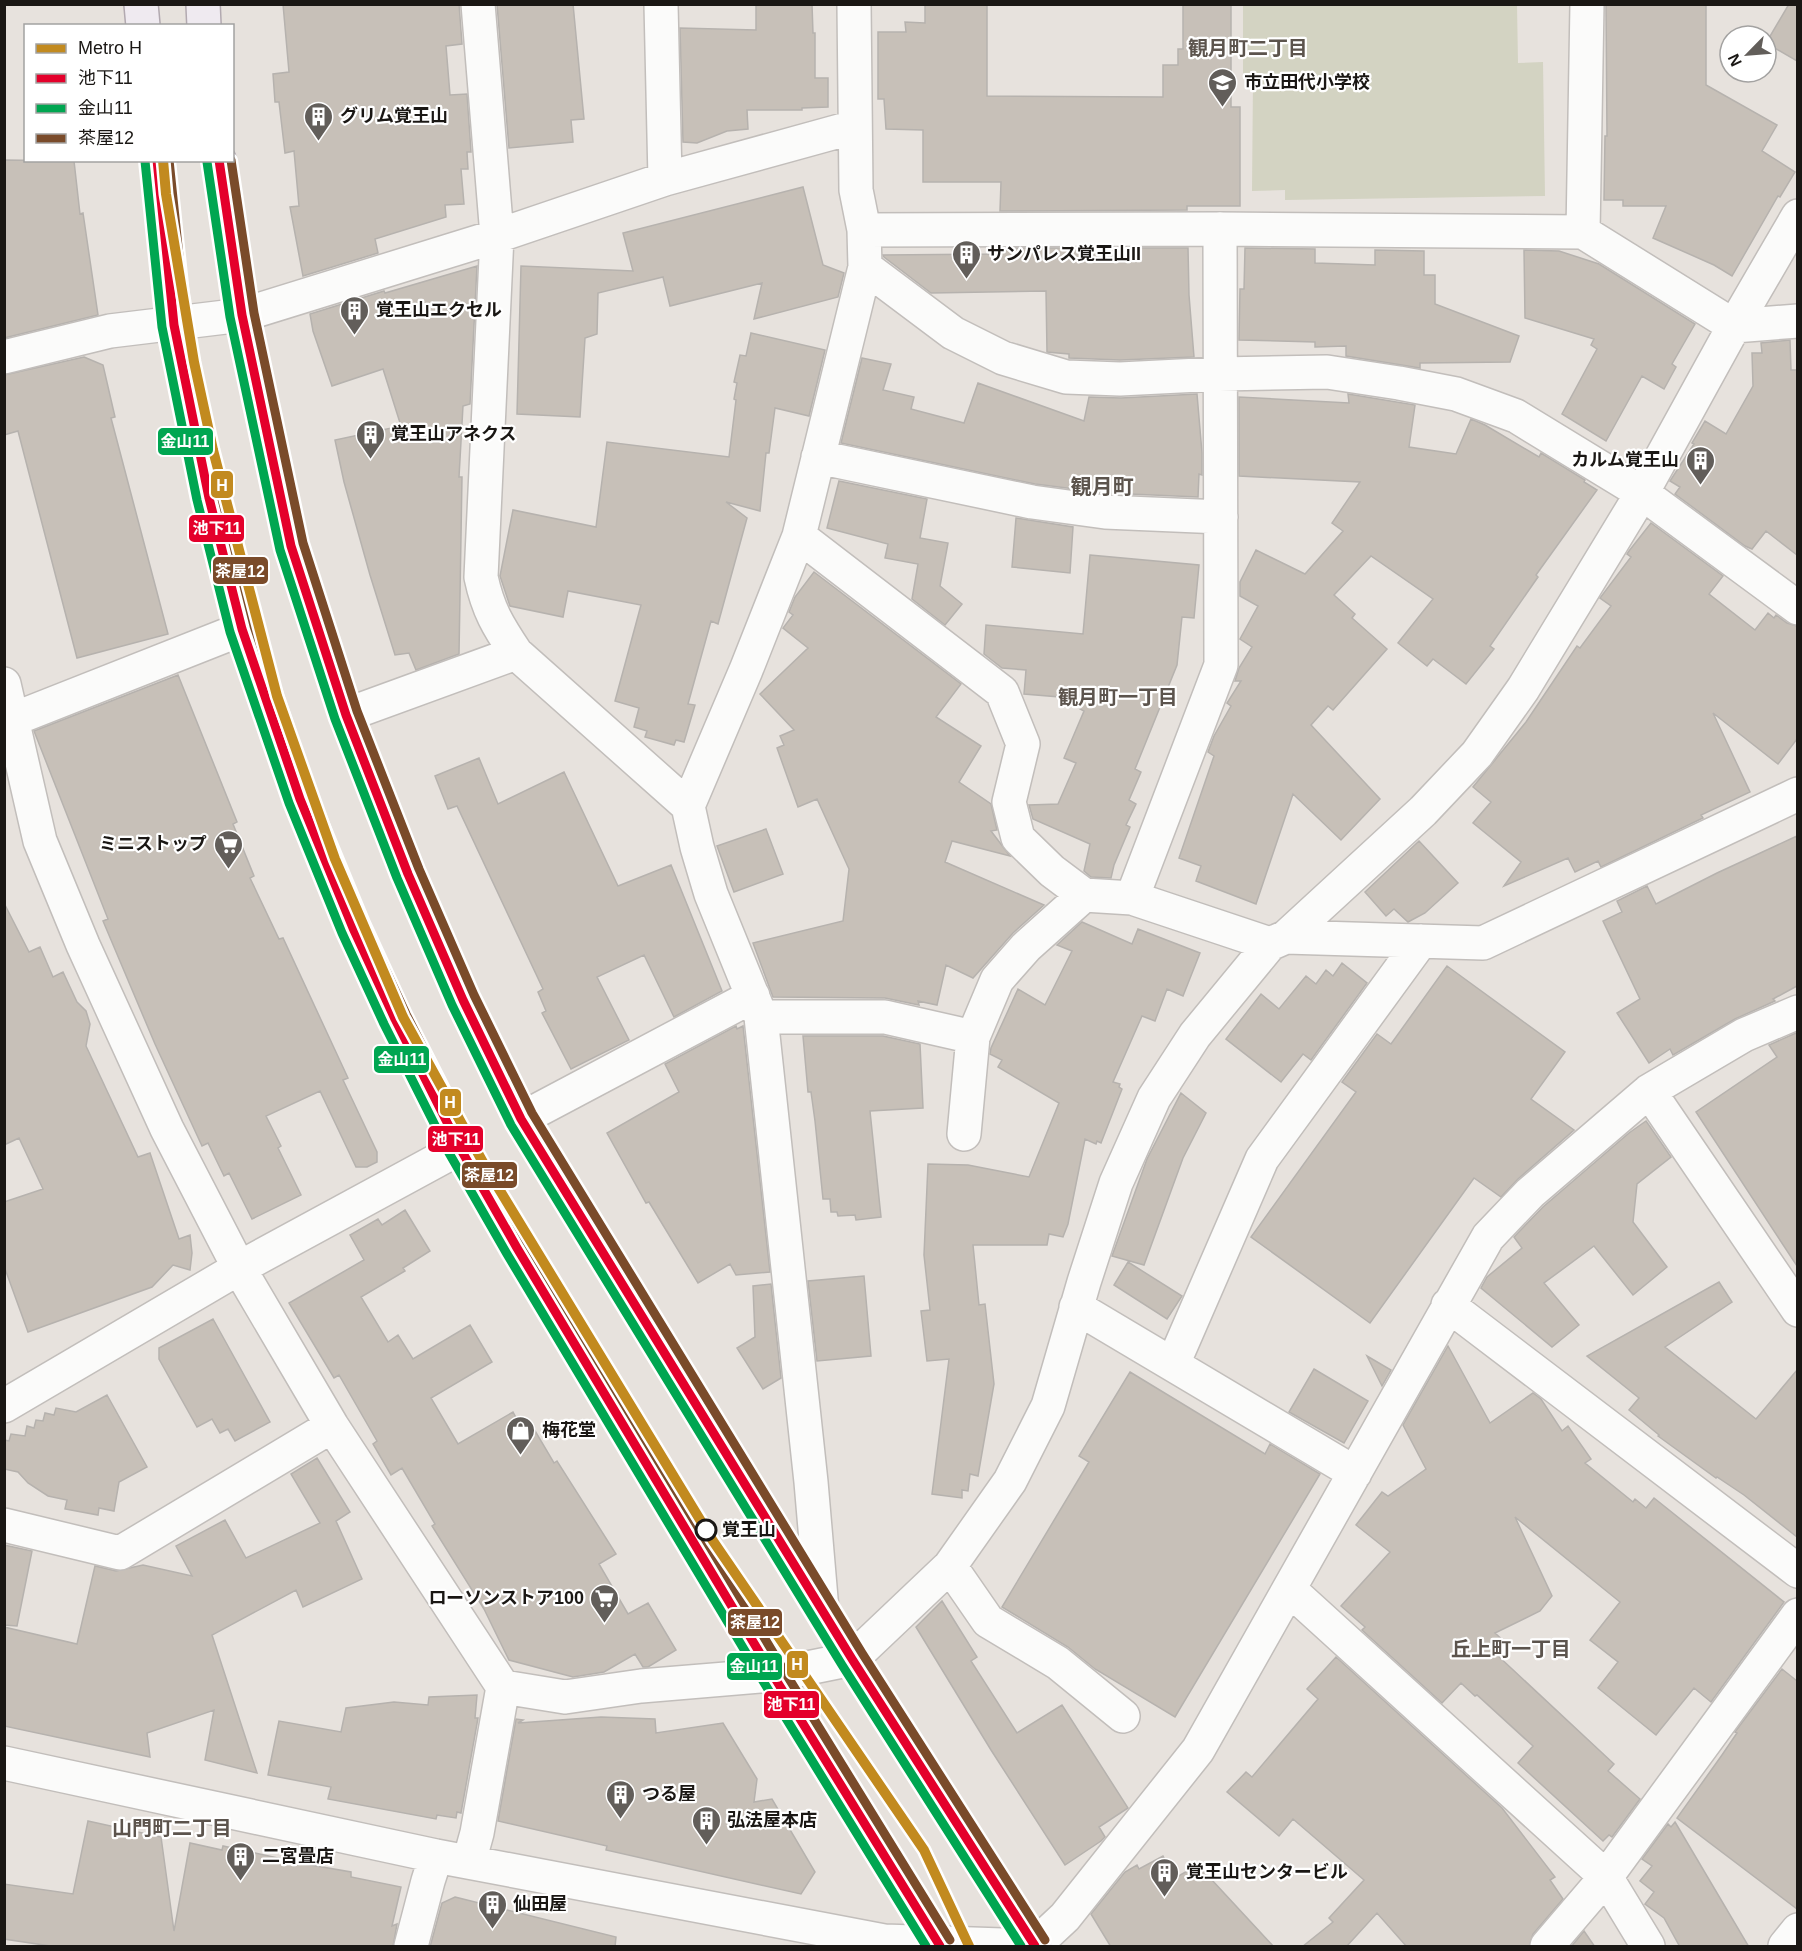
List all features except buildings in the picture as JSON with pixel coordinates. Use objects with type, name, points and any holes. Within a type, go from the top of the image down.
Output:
[{"type":"main road","points":[[141,4],[143,24]]},
{"type":"main road","points":[[203,4],[204,24]]},
{"type":"main road","points":[[157,162],[174,324],[209,498],[242,629],[300,799],[353,928],[395,1019],[460,1148],[517,1248],[773,1675],[939,1945]]},
{"type":"main road","points":[[219,162],[242,315],[291,546],[346,715],[408,874],[463,1000],[521,1119],[852,1659],[1034,1946]]},
{"type":"street","points":[[478,4],[497,236],[481,577],[486,601],[498,626],[516,653],[688,806]]},
{"type":"street","points":[[661,4],[665,179]]},
{"type":"street","points":[[822,1610],[811,1482],[757,1007],[711,894],[688,806],[746,670],[799,536],[865,267],[864,230],[856,190],[854,4]]},
{"type":"street","points":[[1583,232],[1587,4]]},
{"type":"street","points":[[4,357],[110,331],[242,315],[497,236],[665,179],[854,127]]},
{"type":"street","points":[[503,1688],[566,1697],[641,1686],[773,1675],[852,1659],[950,1566],[1010,1481],[1047,1406],[1116,1182],[1154,1098],[1195,1035],[1278,941],[1423,811],[1477,754],[1523,689],[1642,493],[1797,216]]},
{"type":"street","points":[[864,230],[1220,229],[1583,232],[1734,326],[1797,321]]},
{"type":"street","points":[[1132,898],[1221,665],[1220,229]]},
{"type":"street","points":[[865,267],[953,333],[1004,358],[1066,377],[1120,379],[1327,372],[1456,394],[1516,416],[1642,493],[1797,608]]},
{"type":"street","points":[[818,457],[1032,502],[1105,512],[1221,517]]},
{"type":"street","points":[[799,536],[1002,692],[1023,744],[1009,802],[1018,838],[1052,871],[1084,894],[1132,898],[1278,941],[1483,943],[1797,794]]},
{"type":"street","points":[[9,721],[242,629]]},
{"type":"street","points":[[346,715],[516,653]]},
{"type":"street","points":[[4,684],[9,721],[40,841],[83,945],[167,1129],[239,1268],[332,1426],[503,1688],[477,1833],[469,1862]]},
{"type":"street","points":[[964,1134],[973,1037],[996,980],[1026,947],[1084,894]]},
{"type":"street","points":[[1173,1364],[1263,1159],[1421,941]]},
{"type":"street","points":[[521,1119],[757,1007],[885,1017],[973,1037]]},
{"type":"street","points":[[4,1763],[436,1856],[884,1941],[939,1945],[1034,1946],[1065,1917],[1198,1750],[1488,1237],[1530,1193],[1649,1090],[1744,1035],[1797,1012]]},
{"type":"street","points":[[1649,1090],[1797,1310]]},
{"type":"street","points":[[4,1406],[239,1268],[460,1148]]},
{"type":"street","points":[[1448,1305],[1797,1571]]},
{"type":"street","points":[[1076,1307],[1355,1473]]},
{"type":"street","points":[[4,1525],[120,1553],[332,1426]]},
{"type":"street","points":[[950,1566],[988,1621],[1058,1663],[1124,1716]]},
{"type":"street","points":[[1289,1589],[1606,1877],[1648,1947]]},
{"type":"street","points":[[1547,1947],[1606,1877],[1797,1615]]},
{"type":"street","points":[[411,1947],[436,1856]]},
{"type":"street","points":[[1785,1947],[1797,1930]]},
{"type":"green space","points":[[1243,5],[1517,5],[1518,63],[1543,62],[1545,196],[1285,200],[1285,190],[1252,191],[1253,79],[1243,78]]},
{"type":"metro line","name":"H","points":[[163,162],[166,194],[194,362],[213,450],[277,696],[335,859],[403,1017],[485,1166],[713,1541],[924,1850],[969,1946]]},
{"type":"transit line","name":"金山11","points":[[145,162],[162,327],[197,500],[230,632],[289,803],[342,933],[384,1024],[449,1153],[507,1254],[763,1681],[926,1946]]},
{"type":"transit line","name":"池下11","points":[[157,162],[174,325],[209,498],[242,629],[300,799],[353,928],[395,1019],[460,1148],[517,1248],[773,1675],[940,1946]]},
{"type":"transit line","name":"茶屋12","points":[[169,162],[186,323],[221,495],[254,626],[311,795],[364,923],[406,1014],[471,1142],[527,1242],[783,1669],[950,1940]]},
{"type":"transit line","name":"金山11","points":[[207,162],[230,317],[280,550],[335,719],[397,878],[452,1005],[511,1125],[842,1665],[1021,1946]]},
{"type":"transit line","name":"池下11","points":[[219,162],[242,315],[291,546],[346,715],[408,874],[463,1000],[521,1119],[852,1659],[1035,1946]]},
{"type":"transit line","name":"茶屋12","points":[[231,162],[254,313],[303,543],[357,711],[419,869],[474,995],[532,1113],[862,1653],[1045,1940]]},
{"type":"place","name":"市立田代小学校","points":[[1223,108]]},
{"type":"place","name":"グリム覚王山","points":[[319,142]]},
{"type":"place","name":"サンパレス覚王山II","points":[[966,280]]},
{"type":"place","name":"覚王山エクセル","points":[[355,336]]},
{"type":"place","name":"覚王山アネクス","points":[[370,460]]},
{"type":"place","name":"カルム覚王山","points":[[1700,486]]},
{"type":"place","name":"ミニストップ","points":[[228,870]]},
{"type":"place","name":"梅花堂","points":[[521,1456]]},
{"type":"place","name":"覚王山","points":[[706,1530]]},
{"type":"place","name":"ローソンストア100","points":[[605,1624]]},
{"type":"place","name":"つる屋","points":[[621,1820]]},
{"type":"place","name":"弘法屋本店","points":[[706,1846]]},
{"type":"place","name":"二宮畳店","points":[[241,1882]]},
{"type":"place","name":"覚王山センタービル","points":[[1165,1898]]},
{"type":"place","name":"仙田屋","points":[[492,1930]]},
{"type":"district","name":"観月町二丁目","points":[[1248,48]]},
{"type":"district","name":"観月町","points":[[1102,487]]},
{"type":"district","name":"観月町一丁目","points":[[1118,697]]},
{"type":"district","name":"丘上町一丁目","points":[[1511,1649]]},
{"type":"district","name":"山門町二丁目","points":[[172,1828]]}]
